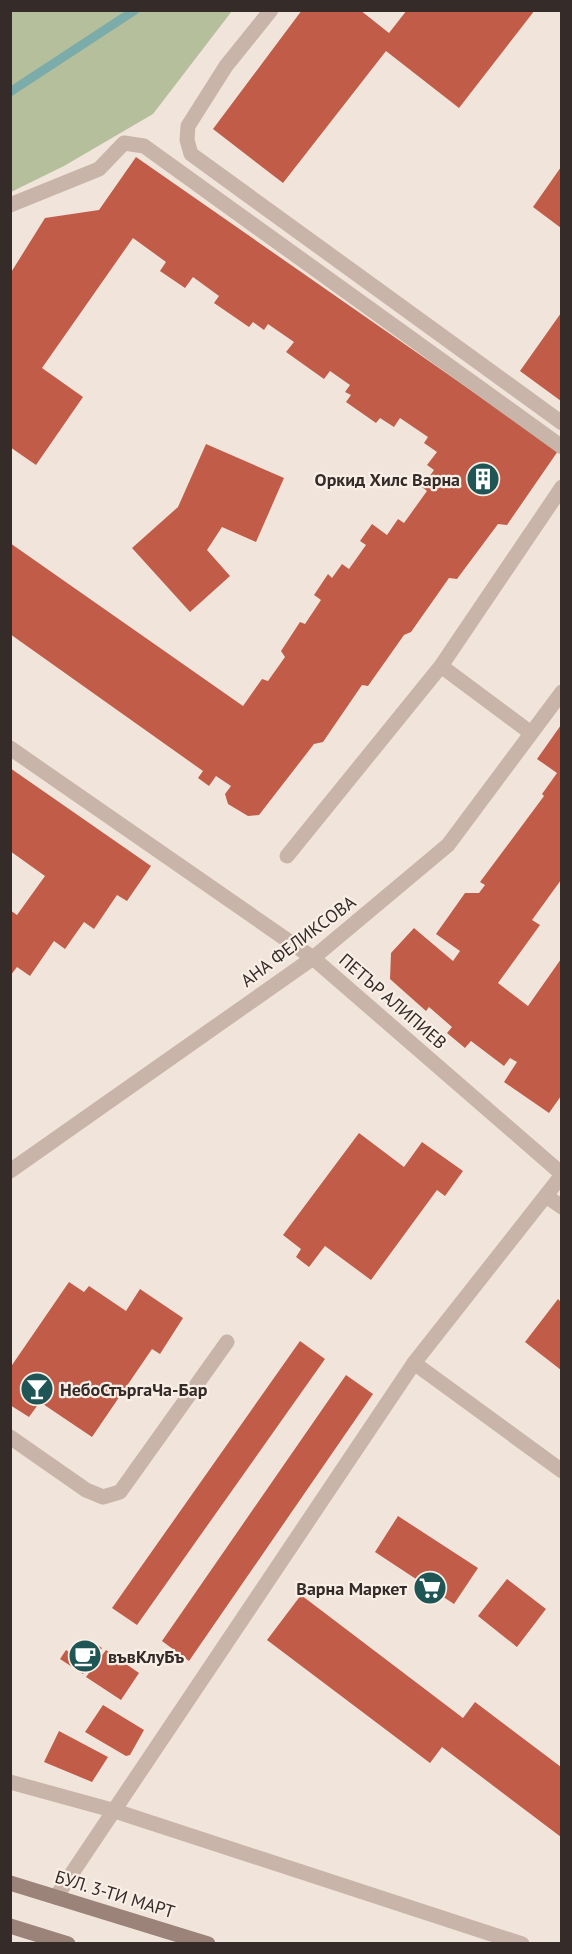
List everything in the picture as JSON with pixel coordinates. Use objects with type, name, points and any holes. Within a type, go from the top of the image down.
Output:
[{"type":"street","points":[[271,10],[226,66],[188,126],[187,140],[191,154],[561,423]]},
{"type":"street","points":[[10,205],[99,169],[124,143],[144,146],[561,447]]},
{"type":"street","points":[[287,856],[441,666],[561,487]]},
{"type":"street","points":[[441,666],[531,733]]},
{"type":"street","name":"АНА ФЕЛИКСОВА","points":[[10,1171],[313,958],[448,845],[561,692]]},
{"type":"street","name":"ПЕТЪР АЛИПИЕВ","points":[[10,748],[313,958],[561,1175]]},
{"type":"street","points":[[56,1897],[112,1810],[414,1363],[561,1175]]},
{"type":"street","points":[[546,1196],[561,1207]]},
{"type":"street","points":[[10,1437],[86,1490],[103,1497],[120,1492],[227,1342]]},
{"type":"street","points":[[414,1363],[561,1471]]},
{"type":"street","points":[[10,1782],[112,1810],[522,1944]]},
{"type":"street","name":"БУЛ. 3-ТИ МАРТ","points":[[10,1883],[208,1944]]},
{"type":"street","points":[[10,1926],[68,1944]]},
{"type":"green space","points":[[11,10],[232,11],[153,114],[64,166],[11,192]]},
{"type":"building","points":[[302,10],[360,10],[389,33],[407,10],[535,10],[459,108],[386,51],[283,183],[213,129]]},
{"type":"building","name":"Оркид Хилс Варна","points":[[136,157],[558,451],[507,525],[498,524],[457,579],[449,578],[411,632],[404,635],[368,686],[362,685],[323,742],[314,744],[259,815],[248,816],[228,804],[225,794],[231,786],[216,776],[209,786],[198,778],[203,771],[10,634],[10,543],[243,706],[262,679],[268,681],[285,657],[281,651],[300,622],[305,624],[321,600],[314,595],[328,574],[332,578],[342,564],[349,569],[366,545],[360,541],[372,524],[387,535],[398,519],[404,523],[427,491],[422,487],[434,470],[427,465],[437,452],[424,443],[428,437],[400,418],[394,427],[380,418],[376,423],[346,402],[351,395],[345,392],[350,385],[330,371],[324,379],[286,352],[294,342],[268,324],[264,330],[253,322],[249,327],[214,303],[219,296],[193,277],[185,288],[160,271],[166,262],[133,238],[42,368],[83,397],[36,465],[10,447],[10,274],[45,218],[99,210]]},
{"type":"building","points":[[561,167],[561,228],[533,207]]},
{"type":"building","points":[[561,313],[561,401],[520,371]]},
{"type":"building","name":"Оркид Хилс Варна","points":[[206,444],[284,478],[256,542],[222,527],[207,550],[230,576],[190,612],[132,548],[178,507]]},
{"type":"building","points":[[561,725],[561,880],[532,920],[540,925],[498,983],[528,1006],[561,959],[561,1096],[549,1113],[504,1082],[517,1062],[510,1058],[504,1066],[471,1041],[465,1048],[447,1033],[452,1027],[429,1007],[426,1011],[390,979],[391,953],[414,928],[453,961],[460,951],[436,934],[465,893],[479,893],[485,885],[480,882],[544,796],[542,794],[557,773],[537,759]]},
{"type":"building","points":[[10,768],[151,866],[127,901],[117,895],[94,929],[84,922],[65,949],[54,941],[30,976],[17,967],[10,976],[10,910],[17,915],[45,876],[10,851]]},
{"type":"building","points":[[359,1133],[404,1167],[422,1142],[463,1171],[445,1196],[437,1190],[371,1280],[325,1246],[309,1267],[296,1257],[301,1249],[283,1235]]},
{"type":"building","points":[[69,1282],[84,1292],[89,1286],[126,1311],[140,1289],[183,1318],[160,1354],[152,1349],[92,1437],[40,1402],[29,1417],[10,1405],[10,1368]]},
{"type":"building","points":[[558,1299],[561,1302],[561,1370],[525,1342]]},
{"type":"building","points":[[300,1341],[325,1359],[137,1625],[112,1608]]},
{"type":"building","points":[[346,1375],[373,1394],[189,1661],[162,1641]]},
{"type":"building","points":[[398,1516],[478,1568],[454,1604],[375,1552]]},
{"type":"building","points":[[507,1579],[546,1609],[517,1647],[478,1616]]},
{"type":"building","points":[[301,1595],[463,1718],[475,1702],[561,1767],[561,1837],[442,1747],[430,1763],[267,1640]]},
{"type":"building","points":[[88,1639],[102,1648],[83,1674],[60,1659],[66,1650],[75,1656]]},
{"type":"building","points":[[106,1650],[139,1673],[121,1700],[86,1677]]},
{"type":"building","points":[[103,1705],[144,1730],[130,1755],[126,1756],[85,1732]]},
{"type":"building","points":[[59,1731],[108,1757],[92,1782],[44,1762]]},
{"type":"waterway","points":[[10,92],[135,10]]},
{"type":"place","name":"Оркид Хилс Варна","points":[[483,479]]},
{"type":"place","name":"НебоСтъргаЧа-Бар","points":[[37,1389]]},
{"type":"place","name":"Варна Маркет","points":[[430,1588]]},
{"type":"place","name":"въвКлуБъ","points":[[85,1656]]}]
